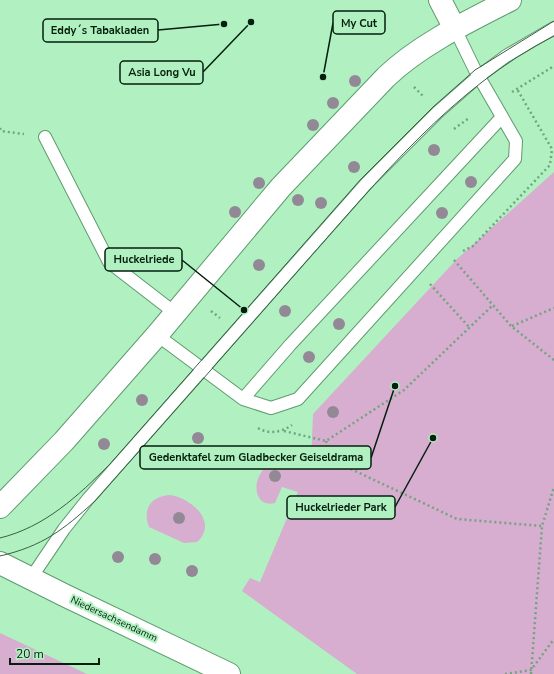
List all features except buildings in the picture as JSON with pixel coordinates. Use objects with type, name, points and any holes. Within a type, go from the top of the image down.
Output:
[{"type":"street","points":[[440,0],[454,29]]},
{"type":"street","points":[[0,507],[64,441],[157,335],[282,187],[386,77],[396,68],[454,29],[510,0]]},
{"type":"street","name":"Niedersachsendamm","points":[[0,563],[229,674]]},
{"type":"lane","points":[[31,578],[64,529],[88,499],[366,184],[438,112],[479,76],[506,56],[554,28]]},
{"type":"lane","points":[[157,335],[243,399],[271,408],[298,399],[515,158],[516,141],[454,29]]},
{"type":"lane","points":[[243,399],[290,345],[502,117]]},
{"type":"lane","points":[[45,137],[109,262],[175,314]]},
{"type":"path","points":[[0,128],[2,131],[45,137]]},
{"type":"path","points":[[451,256],[511,326],[554,360]]},
{"type":"path","points":[[428,282],[469,327]]},
{"type":"path","points":[[284,431],[326,441],[404,390],[493,305]]},
{"type":"path","points":[[511,326],[554,308]]},
{"type":"path","points":[[326,441],[334,461],[457,518],[542,526]]},
{"type":"path","points":[[531,674],[542,526],[554,487]]},
{"type":"path","points":[[505,674],[531,670],[554,640]]},
{"type":"shaded area","points":[[554,172],[554,674],[357,674],[242,591],[250,578],[260,582],[298,492],[282,487],[275,503],[266,503],[260,499],[257,492],[257,483],[261,473],[268,465],[278,459],[293,457],[311,462],[313,414],[457,259]]},
{"type":"shaded area","points":[[170,495],[186,501],[200,512],[204,519],[205,527],[203,534],[197,542],[184,543],[149,527],[147,515],[150,505],[158,498]]},
{"type":"shaded area","points":[[0,633],[87,674],[0,674]]},
{"type":"tram line","points":[[0,538],[16,533],[46,518],[86,488],[110,464],[361,179],[433,107],[475,70],[554,21]]},
{"type":"tram line","points":[[0,556],[15,552],[52,536],[95,501],[360,201],[419,138],[483,81],[517,57],[554,36]]},
{"type":"place","name":"Asia Long Vu","points":[[251,22]]},
{"type":"place","name":"Eddy´s Tabakladen","points":[[224,24]]},
{"type":"place","name":"My Cut","points":[[323,77]]},
{"type":"place","name":"Huckelriede","points":[[244,310]]},
{"type":"place","name":"Gedenktafel zum Gladbecker Geiseldrama","points":[[395,386]]},
{"type":"place","name":"Huckelrieder Park","points":[[433,438]]}]
